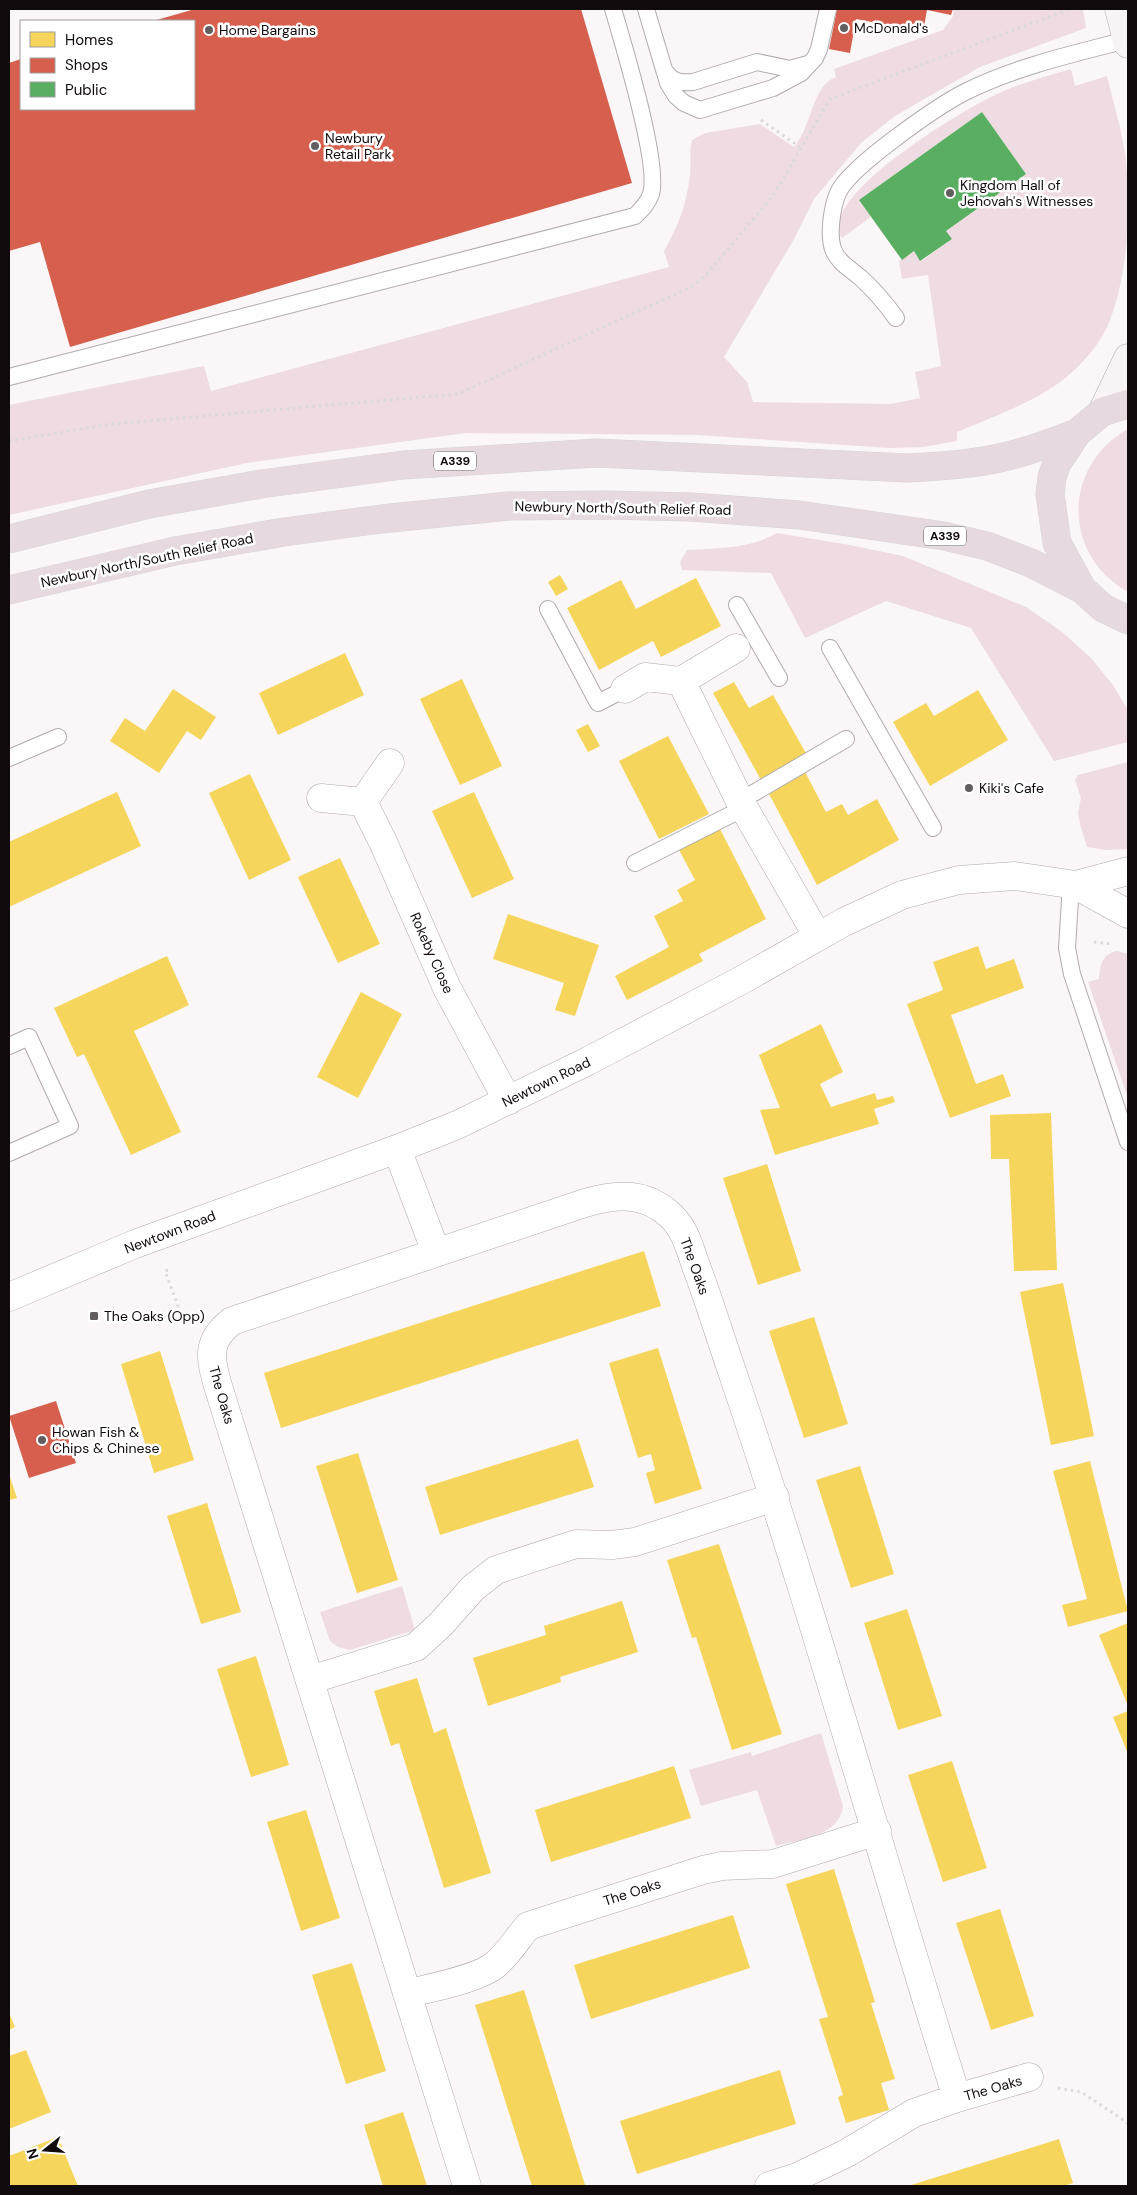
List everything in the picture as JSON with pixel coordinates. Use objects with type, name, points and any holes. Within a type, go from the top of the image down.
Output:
[{"type":"highway","points":[[1124,624],[1082,589],[1057,544],[1050,494],[1052,476],[1057,463],[1077,433],[1102,412],[1128,404]]},
{"type":"highway","name":"A339","points":[[9,539],[149,504],[261,484],[404,464],[597,453],[898,468],[942,467],[984,461],[1028,451],[1077,433]]},
{"type":"highway","name":"Newbury North/South Relief Road","points":[[9,590],[176,551],[284,532],[381,519],[509,506],[606,505],[691,506],[799,514],[944,536],[987,546],[1031,562],[1082,589]]},
{"type":"street","points":[[1119,9],[1128,42]]},
{"type":"street","points":[[1102,412],[1128,358]]},
{"type":"street","points":[[625,689],[645,677],[681,681],[746,643]]},
{"type":"street","points":[[681,681],[742,805],[818,937]]},
{"type":"street","points":[[321,798],[363,802],[390,763]]},
{"type":"street","name":"Rokeby Close","points":[[363,802],[383,842],[447,988],[508,1101]]},
{"type":"street","name":"Newtown Road","points":[[1074,885],[1128,871]]},
{"type":"street","name":"Newtown Road","points":[[9,1297],[135,1244],[397,1149],[456,1125],[622,1044],[867,910],[902,895],[930,886],[959,880],[1015,876],[1074,885],[1128,914]]},
{"type":"street","points":[[397,1149],[436,1252]]},
{"type":"street","name":"The Oaks","points":[[467,2186],[218,1386],[211,1351],[216,1336],[222,1328],[232,1321],[608,1196],[627,1195],[656,1206],[671,1216],[683,1232],[775,1497],[957,2098]]},
{"type":"street","points":[[310,1680],[416,1647],[441,1624],[473,1588],[496,1570],[576,1544],[612,1545],[635,1542],[775,1497]]},
{"type":"street","name":"The Oaks","points":[[407,1994],[476,1975],[494,1966],[509,1952],[518,1937],[528,1926],[703,1870],[722,1866],[773,1864],[877,1831]]},
{"type":"street","name":"The Oaks","points":[[769,2186],[797,2177],[847,2153],[914,2113],[1029,2077]]},
{"type":"lane","points":[[9,377],[636,216],[645,206],[651,193],[649,149],[613,9]]},
{"type":"lane","points":[[646,9],[668,83],[676,96],[692,108],[700,110],[773,88],[795,77],[810,64],[819,49],[828,9]]},
{"type":"lane","points":[[896,318],[875,292],[838,260],[832,248],[831,236],[835,205],[838,192],[847,180],[868,159],[924,118],[964,92],[1056,58],[1128,42]]},
{"type":"lane","points":[[665,71],[668,76],[683,83],[693,82],[757,62],[790,69],[810,64]]},
{"type":"lane","points":[[736,605],[746,643],[779,678]]},
{"type":"lane","points":[[548,609],[598,703],[625,689]]},
{"type":"lane","points":[[830,648],[933,828]]},
{"type":"lane","points":[[9,758],[58,737]]},
{"type":"lane","points":[[635,863],[742,805],[846,738]]},
{"type":"lane","points":[[1074,885],[1067,936],[1067,948],[1072,974],[1128,1142]]},
{"type":"lane","points":[[9,1046],[29,1037],[70,1126],[9,1153]]},
{"type":"path","points":[[9,441],[111,424],[458,394],[693,286],[706,275],[772,196],[830,99],[1070,9]]},
{"type":"path","points":[[1067,936],[1120,946]]},
{"type":"path","points":[[171,1268],[165,1271],[193,1347],[211,1351]]},
{"type":"path","points":[[1029,2077],[1048,2087],[1081,2092],[1128,2123]]},
{"type":"shaded area","points":[[954,9],[1083,9],[1086,28],[980,67],[895,116],[861,143],[814,199],[793,241],[724,357],[747,382],[753,402],[891,404],[920,398],[915,372],[941,366],[928,275],[902,279],[899,261],[914,251],[921,261],[952,239],[946,231],[1026,174],[982,112],[859,200],[871,217],[842,238],[839,221],[850,200],[871,178],[898,155],[957,116],[999,93],[1071,69],[1075,86],[1107,76],[1120,126],[1128,186],[1125,260],[1121,283],[1108,325],[1097,345],[1087,357],[1060,382],[1017,407],[957,432],[957,441],[923,447],[889,448],[697,435],[466,433],[247,463],[9,515],[9,405],[204,366],[211,391],[669,267],[664,251],[678,224],[687,195],[692,140],[705,133],[760,124],[794,147],[805,129],[822,88],[828,81],[836,77],[834,69],[943,30],[953,16]]},
{"type":"shaded area","points":[[1128,429],[1128,592],[1106,576],[1091,556],[1082,534],[1078,510],[1082,487],[1091,465],[1106,445]]},
{"type":"shaded area","points":[[777,533],[903,556],[1026,607],[1061,631],[1091,658],[1113,685],[1128,710],[1128,742],[1054,761],[971,628],[886,601],[805,638],[771,573],[682,570],[680,562],[687,550],[744,545]]},
{"type":"shaded area","points":[[1128,762],[1128,849],[1106,850],[1087,847],[1078,813],[1081,798],[1075,780],[1078,775]]},
{"type":"shaded area","points":[[1117,951],[1128,954],[1128,1098],[1088,982],[1099,979],[1100,969],[1105,957]]},
{"type":"shaded area","points":[[402,1586],[415,1630],[350,1650],[338,1647],[330,1641],[320,1612]]},
{"type":"shaded area","points":[[821,1733],[843,1806],[835,1824],[827,1830],[817,1835],[776,1846],[757,1790],[701,1806],[689,1770],[751,1752],[752,1756]]},
{"type":"building: Homes","points":[[560,575],[568,589],[556,596],[548,582]]},
{"type":"building: Homes","points":[[696,578],[721,626],[661,657],[653,641],[599,670],[567,608],[621,580],[636,609]]},
{"type":"building: Homes","points":[[345,653],[364,695],[278,735],[259,693]]},
{"type":"building: Homes","points":[[462,679],[502,766],[460,785],[420,699]]},
{"type":"building: Homes","points":[[734,682],[749,708],[773,695],[807,755],[761,780],[713,693]]},
{"type":"building: Homes","points":[[173,689],[216,717],[201,740],[187,731],[159,773],[110,741],[125,718],[145,731]]},
{"type":"building: Homes","points":[[978,690],[1008,740],[930,786],[893,722],[926,703],[934,716]]},
{"type":"building: Homes","points":[[588,724],[600,746],[588,752],[576,730]]},
{"type":"building: Homes","points":[[668,736],[709,814],[659,839],[619,761]]},
{"type":"building: Homes","points":[[804,770],[826,812],[842,804],[848,815],[877,799],[899,840],[817,885],[767,790]]},
{"type":"building: Homes","points":[[250,774],[291,860],[249,880],[209,793]]},
{"type":"building: Homes","points":[[117,792],[141,846],[9,907],[9,842]]},
{"type":"building: Homes","points":[[474,792],[514,879],[472,898],[432,811]]},
{"type":"building: Homes","points":[[719,827],[766,919],[699,954],[703,961],[627,1000],[615,976],[669,947],[654,916],[683,901],[677,890],[695,880],[678,848]]},
{"type":"building: Homes","points":[[340,858],[380,944],[338,963],[298,877]]},
{"type":"building: Homes","points":[[508,914],[599,945],[575,1016],[555,1010],[564,983],[493,959]]},
{"type":"building: Homes","points":[[978,946],[986,969],[1014,959],[1024,988],[951,1015],[976,1084],[1003,1074],[1011,1096],[950,1118],[907,1004],[943,990],[933,962]]},
{"type":"building: Homes","points":[[167,956],[189,1005],[134,1031],[181,1132],[131,1155],[84,1054],[77,1057],[54,1008]]},
{"type":"building: Homes","points":[[361,992],[402,1014],[358,1098],[317,1077]]},
{"type":"building: Homes","points":[[821,1024],[843,1072],[820,1084],[831,1107],[875,1093],[877,1100],[893,1096],[895,1102],[874,1109],[879,1124],[775,1155],[760,1110],[780,1108],[759,1055]]},
{"type":"building: Homes","points":[[1051,1113],[1057,1270],[1014,1271],[1009,1159],[991,1159],[990,1115]]},
{"type":"building: Homes","points":[[767,1164],[801,1271],[758,1285],[723,1178]]},
{"type":"building: Homes","points":[[644,1251],[661,1306],[281,1428],[264,1373]]},
{"type":"building: Homes","points":[[1063,1283],[1094,1436],[1051,1445],[1020,1292]]},
{"type":"building: Homes","points":[[814,1317],[848,1424],[804,1438],[769,1331]]},
{"type":"building: Homes","points":[[658,1348],[702,1489],[655,1504],[646,1473],[655,1470],[651,1454],[638,1458],[609,1363]]},
{"type":"building: Homes","points":[[160,1351],[194,1460],[154,1473],[121,1364]]},
{"type":"building: Homes","points":[[578,1439],[594,1487],[440,1535],[425,1487]]},
{"type":"building: Homes","points":[[358,1453],[398,1580],[357,1593],[316,1466]]},
{"type":"building: Homes","points":[[1090,1461],[1128,1611],[1068,1627],[1062,1605],[1087,1599],[1053,1471]]},
{"type":"building: Homes","points":[[860,1466],[894,1574],[851,1588],[816,1480]]},
{"type":"building: Homes","points":[[9,1474],[17,1498],[9,1500]]},
{"type":"building: Homes","points":[[207,1503],[241,1612],[201,1624],[167,1516]]},
{"type":"building: Homes","points":[[719,1544],[782,1734],[732,1750],[696,1637],[692,1638],[667,1560]]},
{"type":"building: Homes","points":[[622,1601],[638,1652],[560,1677],[561,1682],[488,1706],[473,1658],[546,1635],[544,1626]]},
{"type":"building: Homes","points":[[907,1609],[942,1716],[898,1730],[864,1623]]},
{"type":"building: Homes","points":[[1128,1623],[1128,1706],[1099,1635]]},
{"type":"building: Homes","points":[[256,1656],[289,1765],[251,1777],[217,1669]]},
{"type":"building: Homes","points":[[417,1678],[434,1733],[446,1728],[491,1873],[444,1888],[399,1743],[391,1746],[374,1691]]},
{"type":"building: Homes","points":[[1128,1711],[1128,1754],[1113,1717]]},
{"type":"building: Homes","points":[[952,1761],[987,1868],[943,1882],[908,1775]]},
{"type":"building: Homes","points":[[674,1766],[691,1818],[551,1862],[535,1810]]},
{"type":"building: Homes","points":[[306,1810],[340,1918],[301,1931],[267,1822]]},
{"type":"building: Homes","points":[[834,1869],[875,2002],[871,2003],[895,2079],[881,2083],[889,2110],[846,2123],[838,2097],[843,2095],[819,2019],[828,2017],[786,1884]]},
{"type":"building: Homes","points":[[1000,1909],[1034,2016],[991,2030],[956,1923]]},
{"type":"building: Homes","points":[[733,1915],[750,1968],[591,2019],[574,1965]]},
{"type":"building: Homes","points":[[352,1963],[386,2071],[346,2084],[312,1975]]},
{"type":"building: Homes","points":[[524,1990],[585,2185],[532,2186],[475,2005]]},
{"type":"building: Homes","points":[[9,2013],[15,2027],[9,2030]]},
{"type":"building: Homes","points":[[26,2050],[51,2112],[9,2129],[9,2056]]},
{"type":"building: Homes","points":[[780,2070],[796,2124],[637,2174],[620,2121]]},
{"type":"building: Homes","points":[[403,2112],[427,2186],[383,2186],[364,2125]]},
{"type":"building: Homes","points":[[58,2137],[78,2186],[9,2186],[9,2156]]},
{"type":"building: Homes","points":[[1059,2139],[1073,2183],[1063,2186],[908,2186]]},
{"type":"building: Shops","name":"Newbury Retail Park","points":[[195,9],[581,9],[632,183],[70,347],[40,242],[9,251],[9,63],[20,59],[20,110],[195,110],[195,20],[156,20]]},
{"type":"building: Shops","name":"McDonald's","points":[[837,9],[953,9],[951,15],[927,10],[923,32],[856,19],[850,53],[829,49]]},
{"type":"building: Shops","name":"Howan Fish & Chips & Chinese","points":[[56,1401],[76,1463],[29,1478],[9,1416]]},
{"type":"building: Public","points":[[982,112],[1026,174],[946,231],[952,239],[920,261],[914,251],[902,260],[859,200]]},
{"type":"place","name":"McDonald's","points":[[844,28]]},
{"type":"place","name":"Home Bargains","points":[[209,30]]},
{"type":"place","name":"Newbury Retail Park","points":[[315,146]]},
{"type":"place","name":"Kingdom Hall of Jehovah's Witnesses","points":[[950,193]]},
{"type":"place","name":"Kiki's Cafe","points":[[969,788]]},
{"type":"place","name":"The Oaks (Opp)","points":[[94,1316]]},
{"type":"place","name":"Howan Fish & Chips & Chinese","points":[[42,1440]]}]
